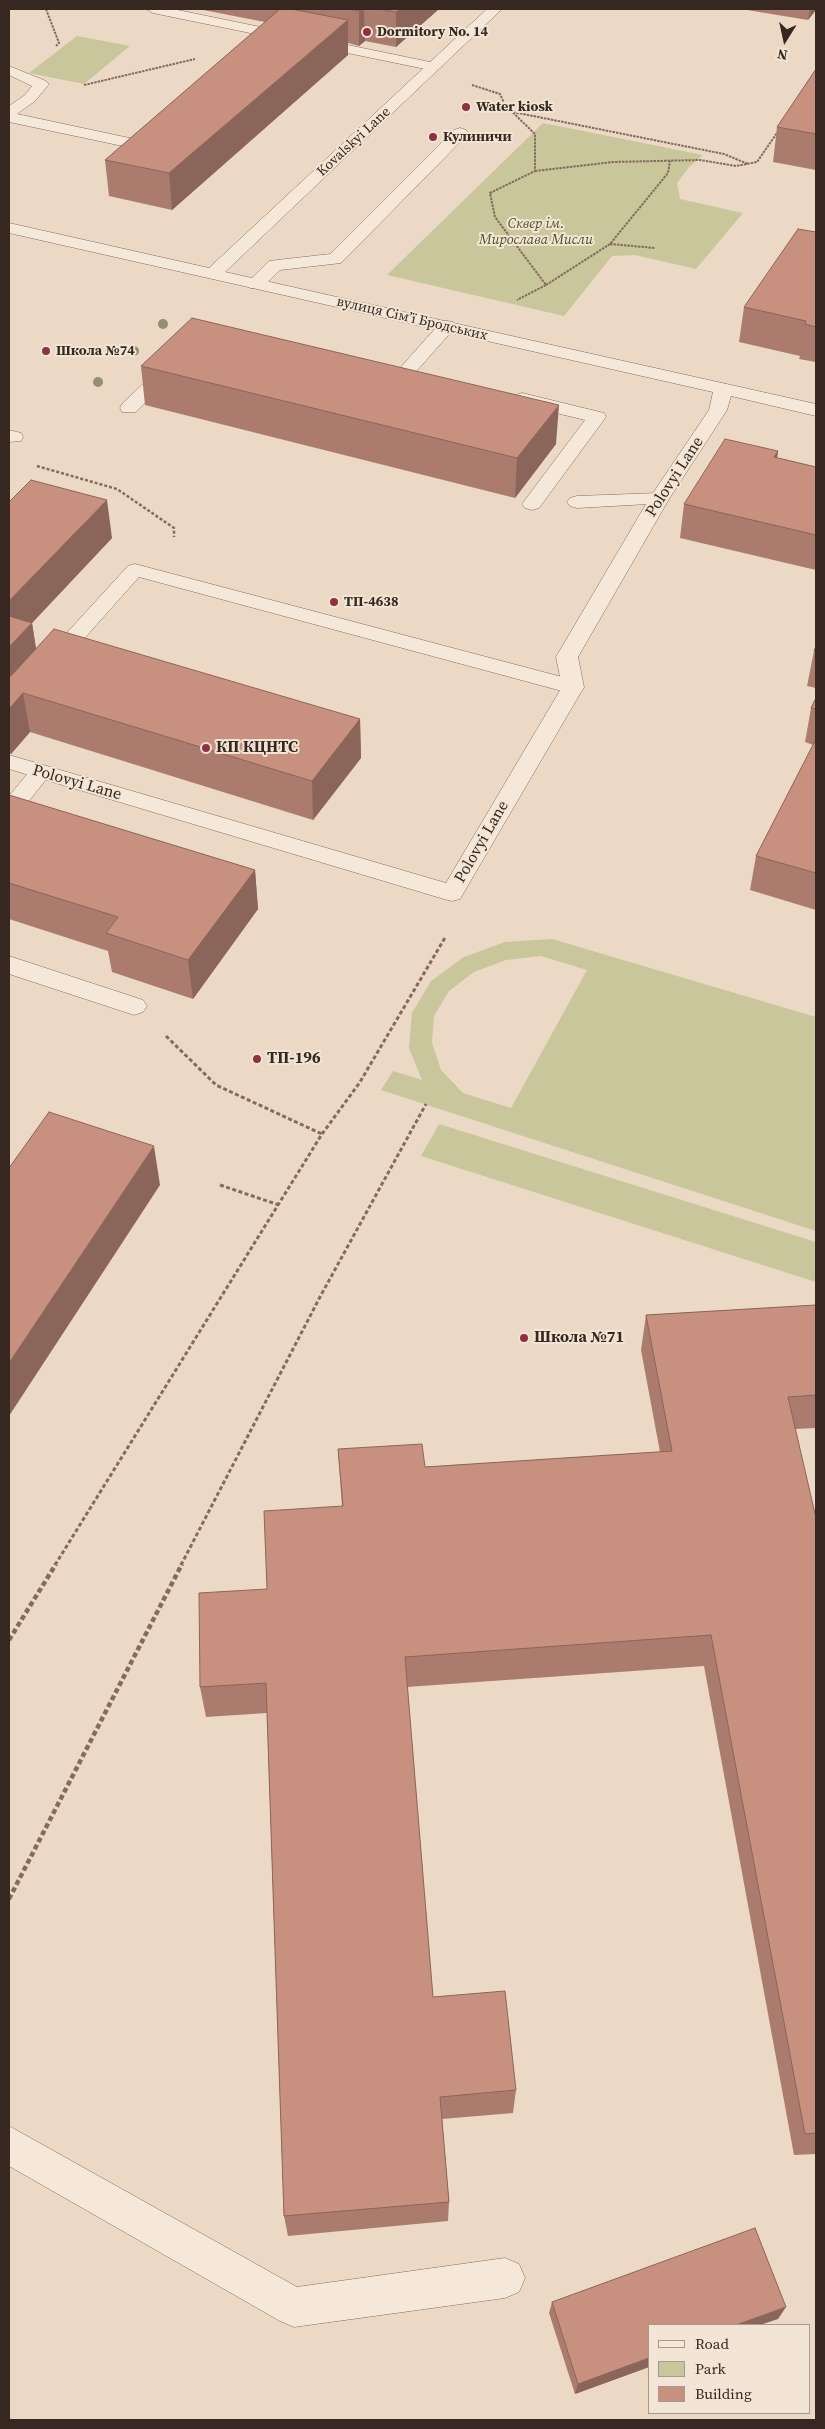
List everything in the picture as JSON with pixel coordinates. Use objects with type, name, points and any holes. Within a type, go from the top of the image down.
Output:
[{"type":"street","points":[[153,9],[435,67]]},
{"type":"street","name":"Kovalskyi Lane","points":[[213,274],[495,9]]},
{"type":"street","points":[[258,44],[271,34]]},
{"type":"street","points":[[9,70],[40,84],[30,98],[9,113]]},
{"type":"street","points":[[9,117],[136,144],[167,119]]},
{"type":"street","points":[[256,284],[275,265],[335,259],[460,133]]},
{"type":"street","name":"вулиця Сімʼї Бродських","points":[[9,228],[816,410]]},
{"type":"street","points":[[406,372],[447,326]]},
{"type":"street","points":[[129,408],[185,354]]},
{"type":"street","points":[[387,367],[425,376]]},
{"type":"street","name":"Polovyi Lane","points":[[9,762],[452,893],[573,687],[567,657],[660,499],[718,410],[723,389]]},
{"type":"street","points":[[501,394],[597,417],[532,504]]},
{"type":"street","points":[[577,502],[660,499]]},
{"type":"street","points":[[9,709],[135,570],[573,687]]},
{"type":"street","points":[[9,811],[41,772]]},
{"type":"street","points":[[9,965],[134,1006]]},
{"type":"street","points":[[9,2145],[294,2307],[505,2278]]},
{"type":"path","points":[[30,98],[258,44]]},
{"type":"path","points":[[468,83],[500,94],[505,105],[535,134],[535,171]]},
{"type":"path","points":[[513,112],[724,154],[749,164]]},
{"type":"path","points":[[546,286],[495,217],[490,193],[535,171],[613,162],[700,160],[736,166],[749,164],[757,162],[784,123]]},
{"type":"path","points":[[510,304],[546,286],[610,244],[668,173],[670,161]]},
{"type":"path","points":[[610,244],[638,248],[655,248]]},
{"type":"path","points":[[11,437],[39,468],[117,489],[174,528],[171,580]]},
{"type":"path","points":[[9,1640],[322,1134],[360,1082],[422,975]]},
{"type":"path","points":[[134,1006],[216,1085],[322,1134]]},
{"type":"path","points":[[9,1899],[321,1295],[426,1104]]},
{"type":"path","points":[[220,1185],[279,1205]]},
{"type":"green space","points":[[77,36],[130,46],[84,84],[29,73]]},
{"type":"green space","name":"Сквер ім. Мирослава Мисли","points":[[543,123],[703,155],[689,167],[677,183],[680,199],[743,213],[696,269],[635,255],[612,256],[564,316],[387,275]]},
{"type":"green space","points":[[552,939],[816,1017],[816,1231],[381,1090],[393,1071],[422,1080],[409,1048],[412,1013],[431,981],[464,957],[505,942]],"holes":[[[541,956],[587,970],[511,1108],[463,1093],[441,1070],[432,1043],[434,1016],[449,991],[474,972],[506,960]]]},
{"type":"green space","points":[[439,1124],[816,1242],[816,1282],[421,1156]]},
{"type":"building","points":[[280,9],[291,9],[348,20],[169,173],[105,160]]},
{"type":"building","points":[[379,9],[400,9],[396,12]]},
{"type":"building","points":[[816,69],[816,134],[777,127]]},
{"type":"building","points":[[798,229],[816,232],[816,327],[805,324],[806,321],[744,307]]},
{"type":"building","points":[[192,318],[559,405],[517,458],[141,366]]},
{"type":"building","points":[[725,439],[778,451],[774,457],[816,467],[816,535],[684,504]]},
{"type":"building","points":[[31,480],[107,500],[9,601],[9,502]]},
{"type":"building","points":[[9,616],[32,623],[9,647]]},
{"type":"building","points":[[54,629],[360,719],[312,781],[23,693],[9,709],[9,677]]},
{"type":"building","points":[[816,698],[816,709],[811,708]]},
{"type":"building","points":[[816,739],[816,873],[756,856]]},
{"type":"building","points":[[9,795],[255,870],[188,960],[106,933],[118,917],[9,883]]},
{"type":"building","points":[[49,1112],[154,1146],[9,1363],[9,1168]]},
{"type":"building","points":[[816,1305],[816,1395],[788,1397],[816,1518],[816,2133],[805,2134],[711,1635],[405,1657],[433,1997],[505,1991],[516,2090],[440,2097],[449,2202],[284,2216],[266,1683],[200,1687],[199,1593],[267,1589],[264,1511],[343,1506],[338,1449],[422,1444],[425,1467],[672,1451],[646,1315]]},
{"type":"building","points":[[755,2228],[786,2307],[739,2324],[648,2324],[648,2358],[578,2384],[552,2302]]},
{"type":"place","name":"Dormitory No. 14","points":[[367,32]]},
{"type":"place","name":"Water kiosk","points":[[466,107]]},
{"type":"place","name":"Кулиничи","points":[[433,137]]},
{"type":"place","name":"Школа №74","points":[[46,351]]},
{"type":"place","name":"ТП-4638","points":[[334,602]]},
{"type":"place","name":"КП КЦНТС","points":[[206,748]]},
{"type":"place","name":"ТП-196","points":[[257,1059]]},
{"type":"place","name":"Школа №71","points":[[524,1338]]}]
